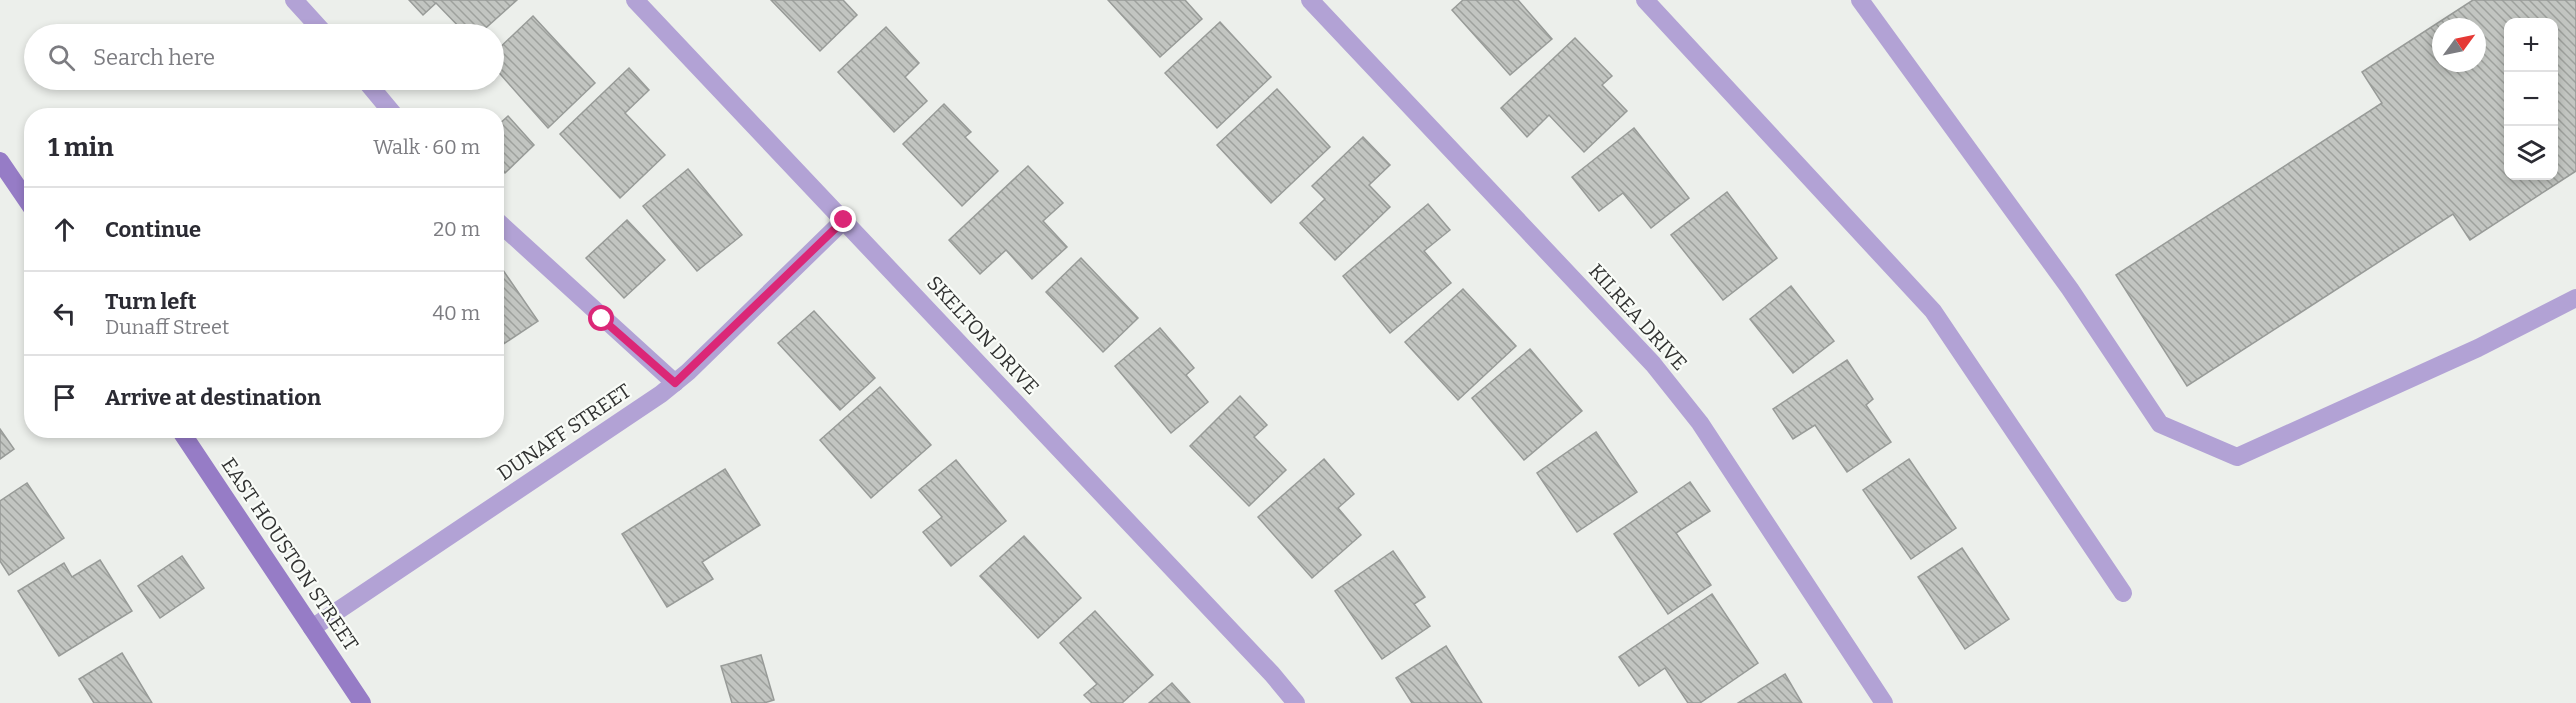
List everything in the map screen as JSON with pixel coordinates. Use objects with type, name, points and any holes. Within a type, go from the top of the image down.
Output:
[{"type":"main road","points":[[0,161],[24,196]]},
{"type":"main road","name":"EAST HOUSTON STREET","points":[[185,438],[362,703]]},
{"type":"street","points":[[294,0],[316,24]]},
{"type":"street","name":"SKELTON DRIVE","points":[[635,0],[1272,674],[1296,703]]},
{"type":"street","name":"KILREA DRIVE","points":[[1310,0],[1653,364],[1700,423],[1884,703]]},
{"type":"street","points":[[1645,0],[1933,311],[2123,593]]},
{"type":"street","points":[[1860,0],[2070,289],[2160,424],[2236,457],[2478,348],[2576,298]]},
{"type":"street","points":[[373,90],[388,108]]},
{"type":"street","name":"DUNAFF STREET","points":[[312,628],[675,383],[844,220]]},
{"type":"street","points":[[504,227],[675,383]]},
{"type":"building","points":[[409,0],[517,0],[490,24],[456,24],[436,3],[423,15]]},
{"type":"building","points":[[771,0],[843,0],[857,15],[820,51]]},
{"type":"building","points":[[1108,0],[1185,0],[1202,19],[1160,57]]},
{"type":"building","points":[[1463,0],[1518,0],[1552,39],[1510,75],[1452,10]]},
{"type":"building","points":[[2473,0],[2576,0],[2576,171],[2470,240],[2453,214],[2187,386],[2116,275],[2382,103],[2362,72],[2432,27],[2432,72],[2486,72],[2486,18],[2445,18]]},
{"type":"building","points":[[533,16],[595,83],[548,128],[504,78],[504,44]]},
{"type":"building","points":[[1220,22],[1271,77],[1217,128],[1165,73]]},
{"type":"building","points":[[886,27],[919,63],[905,77],[927,101],[894,132],[838,72]]},
{"type":"building","points":[[1575,38],[1612,76],[1602,85],[1627,111],[1584,152],[1549,115],[1527,137],[1501,108]]},
{"type":"building","points":[[629,68],[649,90],[625,113],[665,155],[620,198],[560,134]]},
{"type":"building","points":[[1277,89],[1330,147],[1271,203],[1217,145]]},
{"type":"building","points":[[944,104],[971,132],[965,137],[998,171],[962,206],[903,144]]},
{"type":"building","points":[[508,116],[534,145],[505,173],[504,172],[504,120]]},
{"type":"building","points":[[1634,128],[1689,198],[1651,228],[1623,193],[1599,211],[1572,177]]},
{"type":"building","points":[[1363,137],[1390,165],[1369,185],[1390,207],[1335,260],[1300,223],[1325,199],[1312,186]]},
{"type":"building","points":[[1028,166],[1063,203],[1043,221],[1067,247],[1032,279],[1006,250],[980,274],[949,240]]},
{"type":"building","points":[[688,169],[742,235],[697,271],[643,206]]},
{"type":"building","points":[[1727,192],[1777,258],[1723,300],[1671,235]]},
{"type":"building","points":[[1428,204],[1450,230],[1424,251],[1451,283],[1390,333],[1343,276]]},
{"type":"building","points":[[627,220],[665,260],[624,298],[586,258]]},
{"type":"building","points":[[1081,258],[1138,318],[1103,352],[1046,292]]},
{"type":"building","points":[[504,272],[538,321],[504,344]]},
{"type":"building","points":[[1791,286],[1834,341],[1793,373],[1750,319]]},
{"type":"building","points":[[1463,289],[1516,346],[1458,400],[1405,342]]},
{"type":"building","points":[[814,311],[875,378],[840,410],[778,343]]},
{"type":"building","points":[[1160,328],[1194,368],[1186,375],[1208,402],[1171,433],[1115,366]]},
{"type":"building","points":[[1530,349],[1582,411],[1524,460],[1472,398]]},
{"type":"building","points":[[1847,360],[1873,399],[1866,405],[1891,442],[1847,472],[1815,425],[1793,439],[1773,409]]},
{"type":"building","points":[[880,387],[931,445],[871,498],[820,440]]},
{"type":"building","points":[[1240,396],[1267,425],[1254,437],[1286,470],[1249,506],[1190,446]]},
{"type":"building","points":[[0,429],[14,449],[0,459]]},
{"type":"building","points":[[1596,432],[1637,492],[1577,532],[1537,473]]},
{"type":"building","points":[[1324,459],[1354,494],[1338,508],[1361,535],[1312,578],[1258,517]]},
{"type":"building","points":[[1909,459],[1956,528],[1911,559],[1863,490]]},
{"type":"building","points":[[956,460],[1006,521],[951,566],[923,532],[942,517],[919,490]]},
{"type":"building","points":[[725,469],[760,525],[702,562],[713,579],[667,607],[622,534]]},
{"type":"building","points":[[1690,482],[1710,511],[1676,533],[1711,585],[1668,614],[1614,534]]},
{"type":"building","points":[[27,483],[64,538],[9,575],[0,561],[0,501]]},
{"type":"building","points":[[1024,536],[1081,598],[1038,638],[980,576]]},
{"type":"building","points":[[1962,548],[2009,619],[1965,649],[1918,577]]},
{"type":"building","points":[[1393,551],[1425,597],[1414,604],[1430,626],[1382,659],[1335,591]]},
{"type":"building","points":[[182,556],[204,588],[160,618],[138,586]]},
{"type":"building","points":[[100,560],[132,611],[59,656],[18,591],[64,563],[72,577]]},
{"type":"building","points":[[1712,594],[1758,663],[1700,703],[1688,703],[1665,668],[1639,686],[1619,657]]},
{"type":"building","points":[[1095,611],[1153,675],[1122,703],[1092,703],[1084,695],[1097,684],[1060,643]]},
{"type":"building","points":[[1446,646],[1482,703],[1412,703],[1396,678]]},
{"type":"building","points":[[122,653],[152,703],[94,703],[79,679]]},
{"type":"building","points":[[761,655],[774,700],[764,703],[732,703],[721,666]]},
{"type":"building","points":[[1785,674],[1802,703],[1738,703]]},
{"type":"building","points":[[1172,683],[1190,703],[1149,703]]},
{"type":"route","points":[[602,319],[675,383],[844,220]]}]
